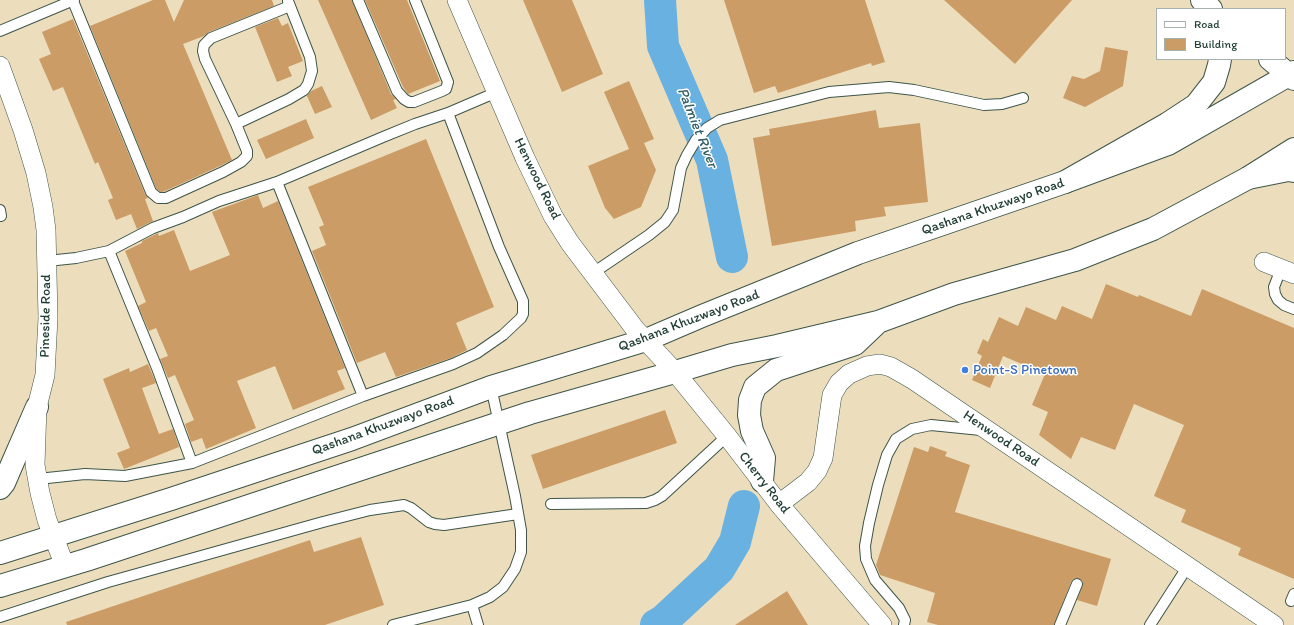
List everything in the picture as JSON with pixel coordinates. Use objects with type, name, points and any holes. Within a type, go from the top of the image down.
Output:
[{"type":"main road","points":[[1202,0],[1210,8]]},
{"type":"main road","points":[[1066,182],[1167,124],[1196,105],[1214,82],[1220,60]]},
{"type":"main road","points":[[1271,60],[1292,75]]},
{"type":"main road","name":"Qashana Khuzwayo Road","points":[[0,553],[171,499],[352,439],[491,387],[646,340],[858,253],[1066,182],[1168,144],[1292,75]]},
{"type":"main road","points":[[0,586],[530,413],[675,372],[732,354],[777,346],[878,322],[954,294],[1075,260],[1153,229],[1248,178],[1294,149]]},
{"type":"main road","points":[[1248,178],[1288,170],[1294,171]]},
{"type":"main road","points":[[762,482],[764,458],[752,431],[749,415],[750,400],[755,387],[776,370],[855,344],[878,322]]},
{"type":"main road","points":[[0,488],[10,469],[37,407]]},
{"type":"street","name":"Henwood Road","points":[[457,0],[525,158],[553,216],[570,243],[621,312],[646,340]]},
{"type":"street","name":"Pineside Road","points":[[2,79],[36,173],[46,230],[48,318],[46,361],[37,407],[35,465],[40,493],[53,537],[65,566]]},
{"type":"street","name":"Cherry Road","points":[[646,340],[675,372],[727,436],[779,504],[882,625]]},
{"type":"street","name":"Henwood Road","points":[[779,504],[808,482],[817,470],[822,458],[832,395],[839,383],[849,374],[867,366],[880,364],[891,366],[990,431],[1274,625]]},
{"type":"lane","points":[[0,31],[74,0],[151,192],[158,198],[166,198],[223,172],[245,160],[247,152],[236,124],[205,59],[203,51],[204,45],[211,38],[289,3],[310,57],[312,71],[308,84],[304,90],[290,99],[236,124]]},
{"type":"lane","points":[[358,0],[397,91],[409,102],[414,102],[446,89],[448,82],[414,0]]},
{"type":"lane","points":[[593,273],[649,235],[664,222],[673,210],[682,168],[687,155],[696,140],[707,128],[720,120],[829,92],[889,88],[914,90],[984,105],[1002,104],[1024,98]]},
{"type":"lane","points":[[47,261],[76,258],[109,251],[153,228],[219,201],[277,182],[496,92]]},
{"type":"lane","points":[[38,479],[85,474],[125,476],[192,463],[363,396],[432,372],[478,352],[503,335],[518,322],[523,314],[523,301],[499,247],[448,113]]},
{"type":"lane","points":[[277,182],[363,396]]},
{"type":"lane","points":[[109,251],[157,368],[192,463]]},
{"type":"lane","points":[[1280,268],[1274,287],[1275,294],[1278,300],[1284,305],[1294,309]]},
{"type":"lane","points":[[393,625],[472,605],[490,597],[503,587],[515,569],[522,546],[518,514],[491,387]]},
{"type":"lane","points":[[904,625],[905,620],[899,608],[875,580],[866,559],[869,523],[887,455],[896,439],[912,429],[931,425],[990,431]]},
{"type":"lane","points":[[551,504],[646,503],[655,500],[662,496],[727,436]]},
{"type":"lane","points":[[0,618],[10,613],[108,582],[370,510],[404,505],[411,508],[430,522],[444,525],[518,514]]},
{"type":"lane","points":[[1150,625],[1188,566]]},
{"type":"lane","points":[[1060,625],[1077,584]]},
{"type":"lane","points":[[472,605],[478,625]]},
{"type":"building","points":[[153,0],[165,0],[174,22],[184,0],[272,0],[274,6],[183,44],[232,160],[163,192],[160,192],[156,188],[90,26]]},
{"type":"building","points":[[318,0],[352,0],[391,94],[396,99],[393,100],[397,108],[371,120]]},
{"type":"building","points":[[365,0],[407,0],[440,81],[408,94],[403,87]]},
{"type":"building","points":[[523,0],[572,0],[603,74],[562,92]]},
{"type":"building","points":[[724,0],[865,0],[885,62],[872,66],[871,63],[778,93],[775,86],[754,93]]},
{"type":"building","points":[[944,0],[1072,0],[1015,64]]},
{"type":"building","points":[[278,18],[282,26],[288,23],[303,61],[288,67],[292,76],[277,82],[255,27]]},
{"type":"building","points":[[73,19],[145,194],[148,198],[145,199],[153,221],[137,229],[131,214],[116,220],[108,200],[113,198],[98,162],[95,164],[63,87],[53,91],[39,59],[51,54],[42,32]]},
{"type":"building","points":[[1105,47],[1128,51],[1123,86],[1085,107],[1063,98],[1072,76],[1084,79],[1100,71]]},
{"type":"building","points":[[629,81],[654,139],[644,143],[656,170],[641,207],[614,219],[605,208],[588,166],[629,149],[604,92]]},
{"type":"building","points":[[322,86],[332,107],[315,114],[307,96],[311,91]]},
{"type":"building","points":[[876,110],[879,128],[920,123],[928,202],[884,207],[886,216],[855,221],[856,231],[772,246],[753,138],[770,135],[769,129]]},
{"type":"building","points":[[306,119],[314,138],[266,159],[257,140]]},
{"type":"building","points":[[426,139],[494,307],[456,323],[467,350],[451,358],[396,377],[385,352],[357,363],[312,251],[326,245],[319,227],[324,225],[308,187]]},
{"type":"building","points":[[258,195],[263,208],[278,201],[345,368],[337,371],[345,389],[293,410],[275,366],[237,381],[256,428],[206,449],[202,438],[191,442],[185,424],[194,420],[175,375],[168,378],[160,359],[168,356],[156,328],[149,331],[138,306],[146,302],[125,251],[158,233],[159,236],[174,230],[190,271],[230,255],[212,212]]},
{"type":"building","points":[[1106,284],[1138,297],[1139,295],[1191,316],[1202,289],[1294,328],[1294,579],[1238,555],[1241,548],[1181,522],[1186,510],[1154,496],[1184,425],[1134,404],[1115,450],[1081,437],[1071,459],[1039,435],[1048,412],[1032,405],[1045,374],[1003,356],[990,388],[972,380],[982,356],[977,353],[983,339],[988,342],[999,317],[1018,326],[1026,307],[1056,320],[1062,306],[1092,319]]},
{"type":"building","points":[[148,364],[156,383],[142,388],[159,434],[173,429],[179,447],[124,469],[117,453],[130,448],[103,379],[129,368],[130,372]]},
{"type":"building","points":[[665,410],[677,443],[543,489],[531,455]]},
{"type":"building","points":[[930,446],[947,452],[945,456],[970,465],[955,512],[1111,559],[1097,606],[1077,600],[1083,584],[1082,580],[1077,578],[1073,579],[1071,582],[1054,625],[938,625],[927,622],[935,593],[880,575],[876,565],[914,447],[928,452]]},
{"type":"building","points":[[361,537],[384,605],[325,625],[67,625],[66,622],[310,540],[314,552]]},
{"type":"building","points":[[787,591],[808,625],[735,625]]},
{"type":"waterway","name":"Palmiet River","points":[[660,0],[663,46],[712,160],[732,257]]},
{"type":"waterway","name":"Palmiet River","points":[[656,625],[663,621],[719,569],[735,542],[744,506]]},
{"type":"place","name":"Point-S Pinetown","points":[[965,370]]}]
